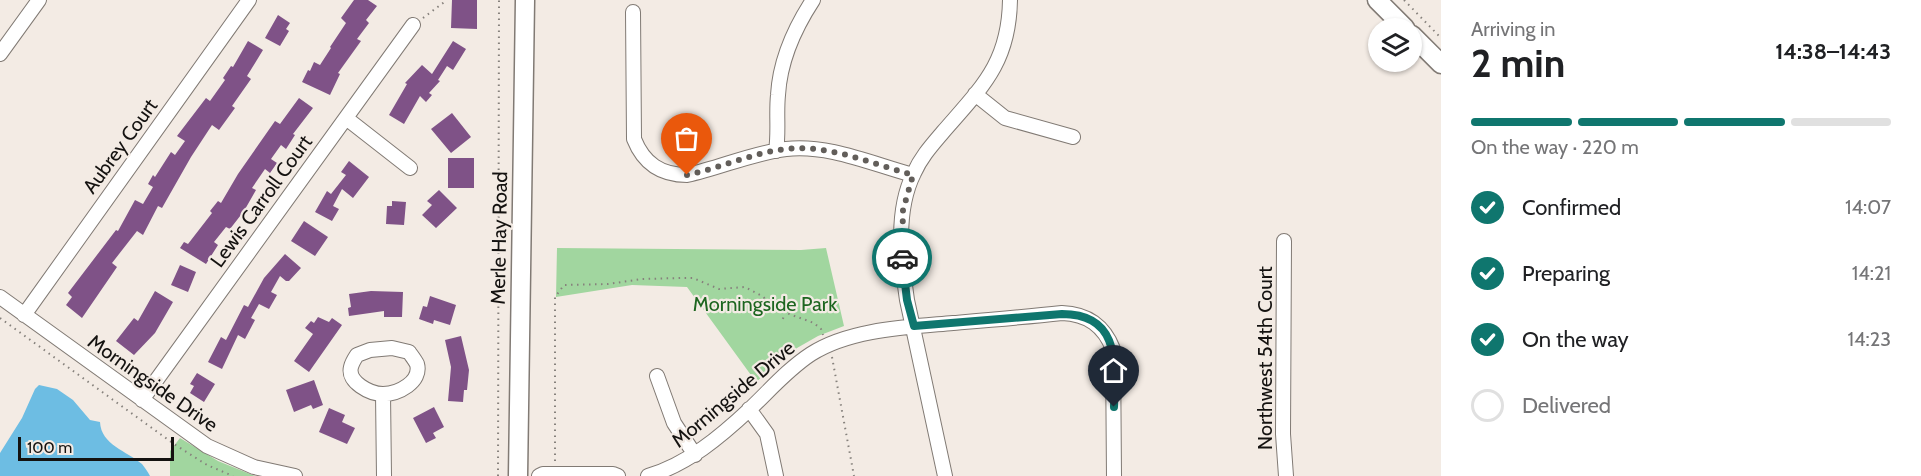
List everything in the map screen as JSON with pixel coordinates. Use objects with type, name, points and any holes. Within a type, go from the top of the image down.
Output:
[{"type":"main road","name":"Merle Hay Road","points":[[518,476],[525,0]]},
{"type":"main road","points":[[1377,0],[1395,18]]},
{"type":"main road","points":[[1422,44],[1441,64]]},
{"type":"street","points":[[0,54],[39,0]]},
{"type":"street","name":"Aubrey Court","points":[[24,315],[249,0]]},
{"type":"street","points":[[776,151],[780,71],[797,26],[813,0]]},
{"type":"street","points":[[945,476],[903,273],[903,210],[913,175],[931,146],[989,78],[1004,46],[1008,31],[1010,0]]},
{"type":"street","points":[[633,12],[634,139],[645,160],[663,172],[687,175],[776,151],[803,148],[819,149],[913,175]]},
{"type":"street","name":"Lewis Carroll Court","points":[[142,400],[413,25]]},
{"type":"street","points":[[975,94],[1005,118],[1073,137]]},
{"type":"street","points":[[345,118],[410,168]]},
{"type":"street","name":"Northwest 54th Court","points":[[1284,241],[1283,434],[1287,476]]},
{"type":"street","name":"Morningside Drive","points":[[0,297],[207,446],[229,458],[254,467],[295,476]]},
{"type":"street","name":"Morningside Drive","points":[[648,476],[695,455],[795,366],[827,345],[861,335],[914,326],[1074,314],[1095,322],[1109,339],[1113,349],[1114,476]]},
{"type":"street","points":[[392,348],[409,352],[417,365],[415,378],[406,388],[383,394],[360,387],[353,379],[350,368],[357,355],[370,350],[392,348]]},
{"type":"street","points":[[657,376],[674,423],[695,455]]},
{"type":"street","points":[[383,394],[384,476]]},
{"type":"street","points":[[749,409],[767,434],[776,476]]},
{"type":"street","points":[[539,476],[555,474],[614,474],[618,476]]},
{"type":"path","points":[[413,25],[447,0]]},
{"type":"path","points":[[498,476],[499,0]]},
{"type":"path","points":[[1404,0],[1441,38]]},
{"type":"path","points":[[555,474],[555,297],[560,288],[570,283],[608,284],[642,279],[693,278],[719,290],[745,287],[762,296],[784,313],[814,323],[821,329],[833,361],[854,476]]},
{"type":"path","points":[[783,319],[784,313]]},
{"type":"path","points":[[0,318],[174,444],[207,465],[233,476]]},
{"type":"green space","name":"Morningside Park","points":[[557,248],[801,250],[826,248],[844,326],[818,336],[797,348],[756,382],[687,287],[632,285],[556,297]]},
{"type":"green space","points":[[180,438],[218,461],[255,476],[170,476],[170,451]]},
{"type":"water","points":[[39,385],[57,389],[73,400],[90,420],[100,422],[101,430],[110,442],[142,464],[150,476],[0,476],[0,453]]},
{"type":"building","points":[[354,0],[368,0],[377,6],[366,20],[369,23],[357,39],[361,41],[338,73],[340,74],[330,95],[302,82],[314,62],[320,65],[331,48],[346,23],[341,18]]},
{"type":"building","points":[[452,0],[477,0],[477,29],[451,28]]},
{"type":"building","points":[[278,15],[290,23],[286,29],[289,31],[280,46],[265,38]]},
{"type":"building","points":[[248,41],[263,50],[247,76],[251,79],[232,106],[235,108],[219,130],[212,125],[162,208],[158,206],[143,235],[137,231],[112,263],[117,267],[82,318],[66,305],[72,297],[68,293],[116,230],[118,231],[135,200],[143,204],[153,187],[148,184],[153,175],[155,177],[171,152],[175,155],[185,141],[177,136],[206,98],[210,101]]},
{"type":"building","points":[[453,41],[466,49],[453,70],[447,66],[438,80],[440,81],[429,93],[432,95],[426,102],[420,96],[404,124],[389,115],[407,84],[405,83],[422,65],[432,74]]},
{"type":"building","points":[[299,98],[313,108],[293,134],[295,135],[286,149],[281,145],[271,159],[277,163],[270,173],[265,169],[252,188],[256,190],[244,211],[230,229],[226,227],[214,242],[218,245],[206,264],[180,248],[184,242],[188,244],[212,213],[210,211],[218,201],[221,203],[275,121],[280,124]]},
{"type":"building","points":[[452,113],[471,137],[451,153],[431,129]]},
{"type":"building","points":[[448,158],[474,158],[474,188],[448,188]]},
{"type":"building","points":[[349,161],[369,177],[353,198],[342,189],[333,206],[339,209],[332,221],[315,212],[327,191],[331,194],[346,175],[341,172]]},
{"type":"building","points":[[439,190],[457,208],[436,228],[422,215],[432,205],[427,201]]},
{"type":"building","points":[[392,201],[406,202],[404,225],[386,224],[387,206],[392,206]]},
{"type":"building","points":[[304,221],[328,237],[315,256],[291,241]]},
{"type":"building","points":[[285,254],[301,268],[289,281],[280,276],[271,292],[277,295],[269,309],[259,304],[251,318],[255,320],[245,339],[238,335],[222,369],[208,362],[221,337],[226,340],[244,305],[248,307],[264,278]]},
{"type":"building","points":[[180,265],[196,272],[188,292],[171,285]]},
{"type":"building","points":[[155,291],[173,302],[155,333],[134,355],[116,341],[134,318],[138,321]]},
{"type":"building","points":[[371,291],[403,292],[402,317],[384,317],[384,311],[349,316],[348,308],[351,307],[349,294]]},
{"type":"building","points":[[430,296],[456,305],[450,325],[434,320],[433,324],[419,319],[423,306],[427,307]]},
{"type":"building","points":[[318,317],[329,322],[332,318],[342,325],[309,372],[294,361],[313,334],[305,328],[311,321],[314,323]]},
{"type":"building","points":[[461,336],[469,370],[467,390],[464,390],[463,402],[448,401],[451,367],[445,340]]},
{"type":"building","points":[[197,373],[215,384],[204,402],[190,393],[194,386],[190,384]]},
{"type":"building","points":[[314,380],[323,405],[313,409],[311,405],[294,412],[286,390]]},
{"type":"building","points":[[434,407],[444,427],[433,433],[436,438],[426,443],[413,418]]},
{"type":"building","points":[[329,408],[345,415],[342,422],[355,428],[347,444],[319,432]]},
{"type":"way so far","points":[[687,175],[776,151],[803,148],[819,149],[913,175],[903,210],[902,258]]},
{"type":"route","points":[[902,258],[907,300],[914,326],[1062,314],[1074,314],[1095,322],[1103,329],[1113,349],[1114,407]]}]
